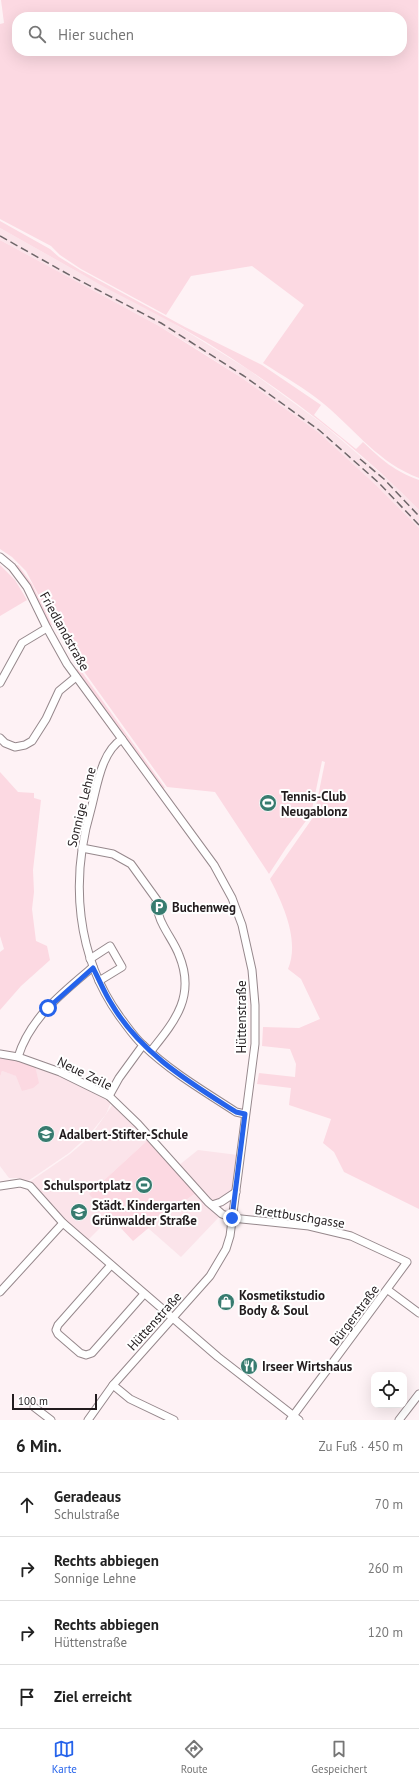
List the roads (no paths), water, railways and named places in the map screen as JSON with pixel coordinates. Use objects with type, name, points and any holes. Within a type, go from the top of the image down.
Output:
[{"type":"street","name":"Friedlandstraße","points":[[0,557],[12,567],[27,587],[47,628],[76,677],[122,739]]},
{"type":"street","points":[[0,683],[22,643],[47,628]]},
{"type":"street","points":[[0,738],[5,743],[15,747],[25,745],[32,741],[46,719],[60,691],[76,677]]},
{"type":"street","name":"Sonnige Lehne","points":[[122,739],[109,750],[105,760],[87,821],[82,848],[78,881],[79,908],[90,960],[111,1003],[143,1045],[184,1079],[236,1112],[245,1114]]},
{"type":"street","name":"Hüttenstraße","points":[[88,1420],[113,1385],[210,1276],[226,1249],[236,1192],[255,1044],[255,1004],[252,970],[242,925],[232,898],[214,865],[122,739]]},
{"type":"street","points":[[82,848],[113,854],[131,864],[157,900],[155,906],[160,915],[161,922],[179,955],[185,976],[184,997],[174,1021],[151,1051]]},
{"type":"street","points":[[90,960],[110,946],[122,967],[100,981]]},
{"type":"street","points":[[18,1057],[22,1043],[36,1019],[93,968]]},
{"type":"street","points":[[109,1096],[119,1078],[143,1045]]},
{"type":"street","name":"Neue Zeile","points":[[0,1054],[18,1057],[60,1072],[109,1096],[138,1124],[212,1205],[222,1214],[232,1218]]},
{"type":"street","points":[[0,1186],[25,1184],[30,1186],[63,1223],[172,1318],[294,1419]]},
{"type":"street","points":[[212,1205],[221,1202],[236,1192]]},
{"type":"street","name":"Brettbuschgasse","points":[[232,1218],[309,1226],[351,1236],[407,1262]]},
{"type":"street","points":[[0,1292],[63,1223]]},
{"type":"street","name":"Bürgerstraße","points":[[294,1419],[407,1262]]},
{"type":"street","points":[[111,1265],[58,1325],[56,1330],[64,1339],[80,1353],[86,1355],[92,1353],[144,1294]]},
{"type":"street","points":[[388,1290],[419,1313]]},
{"type":"street","points":[[113,1385],[130,1399],[174,1420]]},
{"type":"street","points":[[399,1420],[419,1394]]},
{"type":"street","points":[[34,1406],[51,1420]]},
{"type":"railway","points":[[0,236],[73,277],[161,323],[244,376],[319,430],[379,483],[419,525]]},
{"type":"railway","points":[[360,459],[384,479],[419,516]]},
{"type":"place","name":"Tennis-Club Neugablonz","points":[[268,803]]},
{"type":"place","name":"Buchenweg","points":[[159,907]]},
{"type":"place","name":"Adalbert-Stifter-Schule","points":[[46,1134]]},
{"type":"place","name":"Schulsportplatz","points":[[144,1185]]},
{"type":"place","name":"Städt. Kindergarten Grünwalder Straße","points":[[79,1212]]},
{"type":"place","name":"Kosmetikstudio Body & Soul","points":[[226,1302]]},
{"type":"place","name":"Irseer Wirtshaus","points":[[249,1366]]}]
